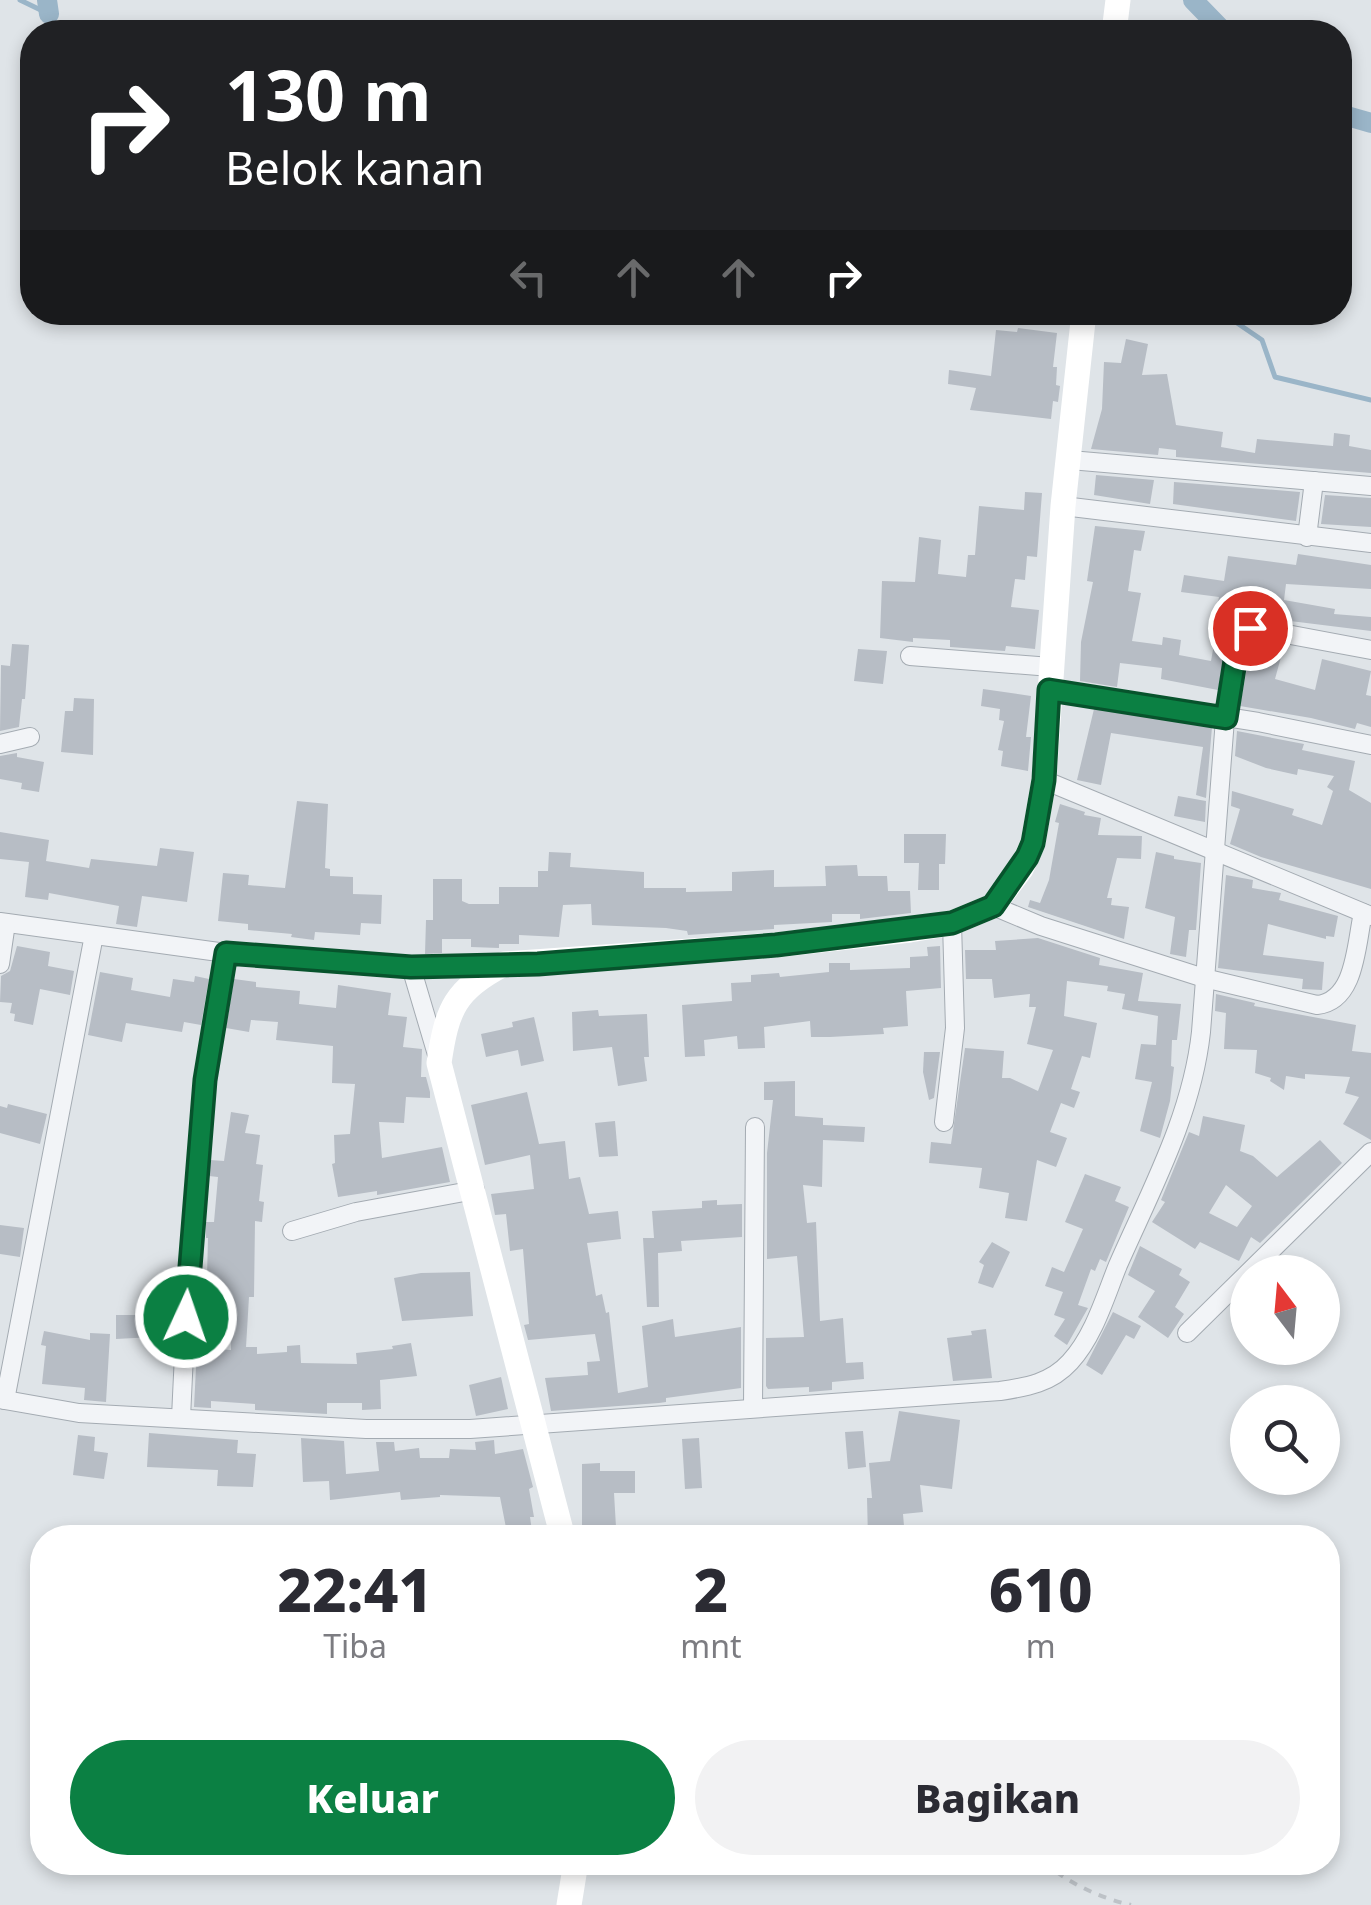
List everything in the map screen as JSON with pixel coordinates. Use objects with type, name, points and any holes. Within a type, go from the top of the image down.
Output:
[{"type":"main road","points":[[560,1525],[439,1062],[443,1033],[457,997],[473,982],[504,964],[776,945],[952,923],[993,906],[1021,869],[1033,843],[1044,780],[1063,506],[1083,325]]},
{"type":"main road","points":[[569,1905],[574,1875]]},
{"type":"street","points":[[1070,460],[1371,486]]},
{"type":"street","points":[[1307,537],[1314,481]]},
{"type":"street","points":[[1063,506],[1371,543]]},
{"type":"street","points":[[94,935],[2,1400],[79,1413],[366,1429],[535,1426],[1022,1388],[1039,1384],[1072,1360],[1086,1342],[1180,1122],[1198,1056],[1226,718],[1238,642],[1245,628],[1254,628],[1371,650]]},
{"type":"street","points":[[910,656],[1050,678],[1371,746]]},
{"type":"street","points":[[0,744],[30,738]]},
{"type":"street","points":[[993,906],[1040,926],[1204,978],[1307,1004],[1328,1004],[1342,993],[1367,915],[1044,780]]},
{"type":"street","points":[[0,964],[3,922],[226,953],[411,967],[504,964]]},
{"type":"street","points":[[944,1122],[955,1028],[952,923]]},
{"type":"street","points":[[180,1418],[198,1142],[208,1048],[226,953]]},
{"type":"street","points":[[411,967],[439,1062]]},
{"type":"street","points":[[752,1408],[756,1127]]},
{"type":"street","points":[[1186,1332],[1371,1152]]},
{"type":"street","points":[[292,1230],[356,1212],[475,1190]]},
{"type":"path","points":[[1059,1875],[1113,1901],[1132,1905]]},
{"type":"building","points":[[1018,328],[1057,333],[1053,367],[1057,367],[1056,385],[1060,386],[1051,419],[970,410],[976,388],[948,384],[949,370],[991,376],[996,330],[1017,332]]},
{"type":"building","points":[[1126,339],[1148,344],[1142,375],[1167,374],[1176,425],[1223,432],[1221,447],[1255,453],[1257,439],[1333,446],[1334,433],[1350,435],[1349,446],[1371,450],[1371,473],[1176,457],[1176,450],[1159,448],[1158,455],[1091,449],[1102,409],[1104,362],[1121,363]]},
{"type":"building","points":[[1096,475],[1154,480],[1150,504],[1094,495]]},
{"type":"building","points":[[1174,482],[1300,492],[1296,521],[1173,504]]},
{"type":"building","points":[[1025,492],[1042,493],[1037,557],[1027,556],[1025,580],[1015,579],[1011,607],[1039,610],[1035,649],[1006,646],[1005,651],[950,647],[950,640],[913,638],[913,642],[880,638],[882,581],[915,582],[919,537],[941,540],[938,574],[966,577],[968,555],[975,555],[979,506],[1024,510]]},
{"type":"building","points":[[1325,495],[1371,498],[1371,527],[1321,524]]},
{"type":"building","points":[[1095,526],[1145,531],[1141,551],[1134,550],[1128,591],[1141,593],[1132,641],[1162,645],[1163,637],[1181,640],[1179,655],[1211,661],[1219,597],[1181,592],[1184,575],[1224,581],[1228,556],[1296,565],[1298,554],[1371,565],[1371,589],[1286,584],[1284,600],[1335,609],[1334,614],[1371,617],[1371,631],[1251,616],[1237,619],[1229,628],[1218,690],[1161,679],[1162,668],[1120,663],[1117,687],[1080,681],[1081,642],[1093,582],[1087,581]]},
{"type":"building","points":[[1252,641],[1284,646],[1275,679],[1315,690],[1322,659],[1371,671],[1366,695],[1371,696],[1371,727],[1357,723],[1355,729],[1240,706]]},
{"type":"building","points":[[12,644],[29,645],[25,699],[19,727],[0,731],[1,665],[10,666]]},
{"type":"building","points":[[858,649],[887,651],[883,684],[854,681]]},
{"type":"building","points":[[983,689],[1031,696],[1026,737],[1031,737],[1028,771],[1001,766],[1003,751],[998,750],[1004,721],[999,720],[1000,709],[981,706]]},
{"type":"building","points":[[74,698],[94,699],[93,755],[61,752],[65,711],[73,711]]},
{"type":"building","points":[[1094,709],[1212,727],[1206,798],[1196,795],[1203,747],[1111,733],[1101,785],[1077,780]]},
{"type":"building","points":[[1237,731],[1304,744],[1302,750],[1355,761],[1349,790],[1371,803],[1371,889],[1230,844],[1240,809],[1231,806],[1232,791],[1294,809],[1292,815],[1322,825],[1333,791],[1327,787],[1334,776],[1298,769],[1297,775],[1235,756]]},
{"type":"building","points":[[17,753],[17,757],[44,762],[39,792],[21,789],[22,783],[0,779],[0,756]]},
{"type":"building","points":[[1178,796],[1206,801],[1205,822],[1174,816]]},
{"type":"building","points":[[297,801],[328,804],[325,868],[330,869],[330,876],[353,877],[353,894],[382,895],[381,924],[361,923],[360,935],[315,932],[314,940],[248,930],[248,924],[218,921],[223,873],[249,875],[248,885],[285,888]]},
{"type":"building","points":[[1060,804],[1101,818],[1098,835],[1142,836],[1141,859],[1117,858],[1107,898],[1112,898],[1111,905],[1129,907],[1124,939],[1028,907],[1030,900],[1040,903],[1049,880]]},
{"type":"building","points":[[0,832],[49,840],[46,861],[89,868],[91,859],[157,866],[160,848],[194,852],[187,902],[142,896],[137,927],[116,924],[119,906],[49,893],[48,900],[25,897],[29,862],[0,859]]},
{"type":"building","points":[[904,834],[946,834],[945,864],[939,864],[939,890],[918,890],[919,863],[904,863]]},
{"type":"building","points":[[549,852],[571,853],[570,867],[644,872],[644,888],[686,888],[686,892],[732,891],[732,872],[774,870],[774,887],[826,886],[825,866],[857,865],[858,876],[887,876],[888,891],[910,891],[911,913],[860,919],[860,914],[832,914],[832,922],[688,935],[687,931],[666,928],[592,925],[591,904],[563,905],[559,937],[519,935],[519,944],[499,944],[499,948],[471,947],[471,939],[442,939],[442,953],[425,954],[426,920],[433,920],[433,879],[462,879],[462,901],[469,904],[499,904],[499,887],[538,887],[538,871],[548,871]]},
{"type":"building","points":[[1156,852],[1201,863],[1196,930],[1189,930],[1186,957],[1170,954],[1175,917],[1145,908]]},
{"type":"building","points":[[1226,875],[1253,880],[1252,888],[1281,893],[1279,900],[1338,916],[1334,937],[1326,939],[1268,924],[1263,955],[1324,962],[1322,990],[1302,989],[1303,979],[1218,968]]},
{"type":"building","points":[[1038,938],[1100,958],[1099,965],[1143,973],[1138,1001],[1181,1004],[1177,1040],[1172,1040],[1170,1101],[1160,1138],[1140,1131],[1152,1082],[1135,1079],[1141,1044],[1156,1045],[1158,1016],[1122,1009],[1125,994],[1107,991],[1108,986],[1067,981],[1064,1016],[1097,1023],[1090,1058],[1082,1056],[1071,1089],[1080,1092],[1074,1108],[1061,1103],[1050,1132],[1067,1138],[1056,1167],[1037,1160],[1027,1221],[1005,1218],[1009,1193],[979,1188],[982,1168],[929,1163],[931,1142],[951,1144],[965,1048],[1004,1051],[1002,1078],[1038,1091],[1053,1050],[1027,1044],[1036,1007],[1029,1007],[1030,994],[994,998],[992,979],[966,979],[965,950],[996,950],[995,941]]},
{"type":"building","points":[[17,946],[50,952],[48,966],[74,971],[70,995],[40,989],[33,1025],[14,1021],[15,1014],[10,1013],[12,1003],[0,1002],[1,976],[10,971]]},
{"type":"building","points":[[940,946],[941,988],[906,991],[908,1026],[883,1028],[884,1034],[830,1037],[811,1037],[810,1021],[764,1027],[765,1048],[738,1049],[737,1036],[704,1040],[705,1056],[685,1057],[682,1005],[732,1001],[731,983],[751,982],[751,975],[779,973],[780,977],[829,972],[829,963],[850,963],[850,970],[910,968],[910,957],[928,956],[927,947]]},
{"type":"building","points":[[100,972],[133,978],[131,990],[170,997],[173,979],[209,979],[201,1025],[184,1022],[182,1032],[126,1023],[122,1042],[88,1035]]},
{"type":"building","points":[[234,979],[256,982],[256,987],[300,991],[299,1004],[336,1008],[338,985],[391,993],[388,1015],[407,1017],[403,1047],[422,1049],[421,1077],[426,1077],[430,1098],[406,1097],[404,1123],[379,1122],[382,1158],[442,1147],[450,1182],[377,1195],[377,1191],[338,1197],[332,1164],[334,1135],[350,1134],[355,1084],[332,1083],[333,1046],[276,1040],[278,1022],[251,1020],[249,1032],[226,1028]]},
{"type":"building","points":[[1216,994],[1255,1003],[1254,1006],[1356,1025],[1352,1051],[1371,1053],[1371,1140],[1343,1124],[1359,1097],[1345,1093],[1350,1077],[1286,1076],[1284,1090],[1271,1078],[1255,1073],[1257,1050],[1224,1049],[1226,1013],[1215,1011]]},
{"type":"building","points":[[598,1010],[599,1016],[647,1014],[647,1081],[618,1086],[612,1047],[573,1051],[572,1012]]},
{"type":"building","points":[[534,1017],[544,1061],[521,1066],[518,1050],[486,1057],[481,1034],[513,1027],[512,1022]]},
{"type":"building","points":[[924,1052],[940,1052],[934,1098],[929,1100],[923,1072]]},
{"type":"building","points":[[795,1081],[795,1116],[823,1118],[823,1125],[865,1127],[864,1142],[823,1140],[822,1187],[803,1185],[807,1223],[816,1222],[820,1321],[843,1318],[846,1363],[863,1362],[864,1379],[832,1382],[832,1390],[809,1392],[809,1387],[766,1386],[766,1338],[804,1337],[797,1256],[767,1259],[767,1153],[773,1100],[764,1100],[764,1082]]},
{"type":"building","points":[[527,1092],[539,1144],[565,1141],[569,1179],[580,1177],[589,1214],[618,1211],[621,1239],[587,1243],[596,1296],[602,1294],[606,1313],[609,1312],[618,1393],[648,1387],[642,1326],[673,1319],[675,1337],[741,1327],[741,1388],[666,1398],[666,1402],[659,1403],[551,1411],[545,1378],[588,1375],[587,1362],[600,1361],[595,1334],[528,1340],[524,1325],[529,1324],[523,1249],[510,1251],[506,1214],[495,1215],[491,1194],[534,1189],[530,1155],[485,1165],[471,1105]]},
{"type":"building","points":[[8,1104],[47,1114],[40,1144],[0,1133],[0,1106],[7,1108]]},
{"type":"building","points":[[231,1112],[249,1115],[245,1133],[260,1135],[256,1164],[263,1165],[259,1201],[264,1202],[262,1222],[255,1221],[254,1297],[249,1297],[246,1347],[257,1347],[257,1354],[287,1352],[287,1346],[300,1345],[301,1363],[357,1364],[356,1353],[411,1343],[417,1376],[380,1380],[381,1409],[362,1410],[362,1403],[327,1403],[327,1414],[255,1410],[255,1404],[211,1401],[211,1408],[194,1407],[197,1348],[231,1350],[230,1322],[214,1321],[217,1278],[207,1278],[206,1222],[214,1222],[218,1177],[209,1176],[210,1160],[224,1161]]},
{"type":"building","points":[[1203,1116],[1245,1125],[1240,1151],[1253,1156],[1277,1177],[1320,1140],[1342,1163],[1260,1243],[1251,1237],[1242,1255],[1230,1257],[1200,1242],[1195,1249],[1152,1222],[1165,1202],[1161,1200],[1189,1132],[1199,1136]],"holes":[[[1226,1185],[1252,1206],[1237,1227],[1209,1213]]]},
{"type":"building","points":[[615,1121],[618,1156],[599,1157],[595,1123]]},
{"type":"building","points":[[1085,1174],[1121,1187],[1115,1201],[1129,1207],[1106,1262],[1100,1259],[1095,1271],[1091,1269],[1078,1305],[1088,1308],[1067,1345],[1054,1336],[1065,1319],[1054,1315],[1063,1292],[1045,1286],[1052,1267],[1064,1272],[1083,1229],[1065,1222]]},
{"type":"building","points":[[717,1200],[717,1205],[742,1204],[742,1237],[681,1241],[682,1251],[658,1253],[659,1307],[647,1307],[643,1238],[654,1238],[652,1211],[702,1208],[702,1201]]},
{"type":"building","points":[[0,1225],[24,1228],[20,1257],[0,1254]]},
{"type":"building","points":[[992,1242],[1010,1252],[993,1288],[978,1283],[984,1265],[979,1262]]},
{"type":"building","points":[[1140,1246],[1182,1269],[1179,1275],[1190,1282],[1175,1307],[1184,1314],[1168,1338],[1138,1317],[1155,1291],[1128,1275]]},
{"type":"building","points":[[470,1272],[473,1316],[402,1321],[394,1278]]},
{"type":"building","points":[[1113,1312],[1141,1326],[1134,1339],[1126,1335],[1102,1375],[1086,1365]]},
{"type":"building","points":[[116,1315],[172,1315],[172,1336],[116,1339]]},
{"type":"building","points":[[986,1329],[992,1378],[953,1381],[947,1338]]},
{"type":"building","points":[[44,1331],[90,1340],[90,1333],[110,1334],[106,1402],[84,1400],[85,1388],[42,1384]]},
{"type":"building","points":[[501,1377],[508,1409],[476,1416],[469,1385]]},
{"type":"building","points":[[899,1411],[960,1420],[952,1489],[920,1485],[923,1512],[903,1514],[904,1525],[868,1525],[867,1498],[872,1498],[869,1463],[890,1461]]},
{"type":"building","points":[[863,1431],[866,1467],[848,1469],[845,1432]]},
{"type":"building","points":[[149,1433],[238,1440],[237,1453],[256,1454],[253,1487],[217,1486],[218,1470],[147,1467]]},
{"type":"building","points":[[78,1435],[95,1437],[94,1451],[108,1453],[104,1479],[73,1475]]},
{"type":"building","points":[[301,1438],[344,1441],[346,1474],[379,1471],[376,1442],[394,1442],[395,1451],[419,1448],[420,1458],[449,1458],[450,1449],[476,1450],[475,1442],[494,1440],[495,1454],[523,1449],[533,1487],[529,1489],[534,1517],[530,1517],[531,1525],[505,1525],[500,1497],[440,1495],[401,1500],[400,1492],[330,1500],[329,1481],[303,1482]]},
{"type":"building","points":[[699,1438],[702,1488],[685,1489],[682,1439]]},
{"type":"building","points":[[600,1463],[600,1471],[635,1471],[635,1493],[614,1493],[616,1525],[582,1525],[582,1464]]},
{"type":"waterway","points":[[20,0],[49,14],[49,20]]},
{"type":"waterway","points":[[47,0],[49,14]]},
{"type":"waterway","points":[[1193,0],[1212,20]]},
{"type":"waterway","points":[[1352,117],[1371,123]]},
{"type":"waterway","points":[[1240,325],[1262,340],[1275,377],[1371,400]]},
{"type":"route","points":[[186,1317],[208,1048],[226,953],[411,967],[538,964],[776,945],[952,923],[993,906],[1008,890],[1033,843],[1044,780],[1049,690],[1226,718],[1238,642],[1241,631],[1250,628]]}]
